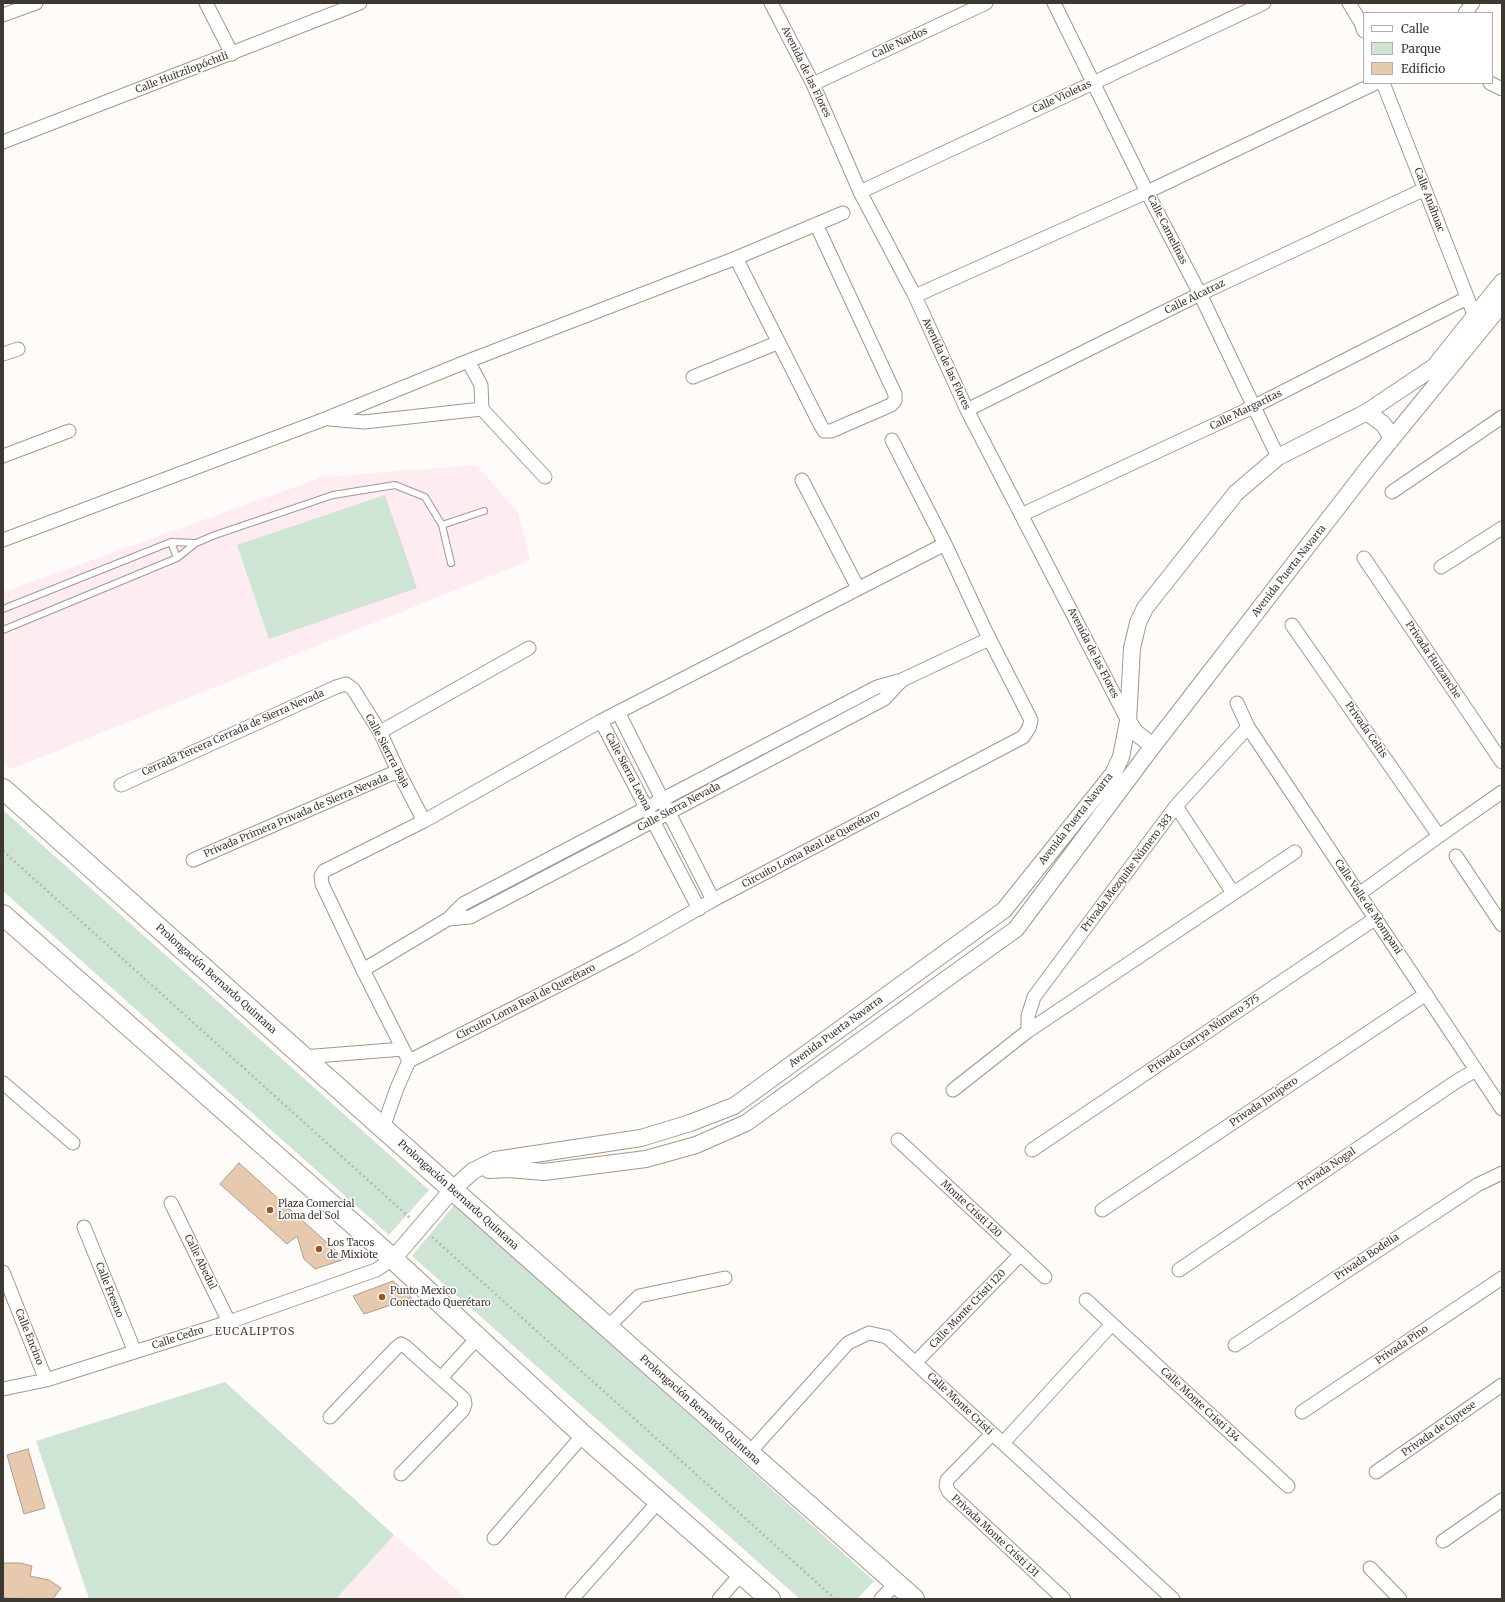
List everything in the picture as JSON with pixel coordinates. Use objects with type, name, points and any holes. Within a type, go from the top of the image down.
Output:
[{"type":"main road","name":"Prolongación Bernardo Quintana","points":[[3,789],[382,1128],[607,1328],[897,1582],[914,1599]]},
{"type":"main road","points":[[3,915],[393,1259],[583,1435],[770,1599]]},
{"type":"street","points":[[8,10],[36,3]]},
{"type":"street","points":[[206,3],[232,54]]},
{"type":"street","name":"Calle Huitzilopóchtli","points":[[3,142],[360,3]]},
{"type":"street","name":"Avenida de las Flores","points":[[771,3],[813,84],[860,192],[915,296],[967,410],[1128,721]]},
{"type":"street","name":"Calle Nardos","points":[[813,84],[986,3]]},
{"type":"street","name":"Calle Camelinas","points":[[1054,3],[1147,192],[1200,294],[1278,457]]},
{"type":"street","name":"Calle Violetas","points":[[860,192],[1264,3]]},
{"type":"street","points":[[1466,12],[1473,3]]},
{"type":"street","points":[[1352,5],[1363,26]]},
{"type":"street","points":[[915,296],[1147,192],[1374,84]]},
{"type":"street","name":"Calle Anáhuac","points":[[1383,84],[1475,317]]},
{"type":"street","points":[[1492,84],[1502,89]]},
{"type":"street","name":"Calle Alcatraz","points":[[967,410],[1200,294],[1425,189]]},
{"type":"street","points":[[3,540],[325,418],[468,361],[736,258],[843,213]]},
{"type":"street","points":[[736,258],[777,342],[824,431],[831,431],[891,405],[896,401],[895,394],[816,224]]},
{"type":"street","name":"Avenida Puerta Navarra","points":[[393,1259],[452,1190],[473,1171],[495,1160],[642,1138],[690,1123],[734,1106],[1004,910],[1113,774],[1121,757],[1128,721],[1132,648],[1138,623],[1145,608],[1236,493],[1278,457],[1367,412],[1434,367],[1502,282]]},
{"type":"street","name":"Calle Margaritas","points":[[1021,515],[1253,407],[1467,298]]},
{"type":"street","name":"Avenida Puerta Navarra","points":[[473,1171],[508,1169],[544,1172],[646,1159],[696,1145],[746,1123],[1016,929],[1154,746],[1391,440],[1502,304]]},
{"type":"street","points":[[694,377],[777,342]]},
{"type":"street","points":[[3,354],[18,349]]},
{"type":"street","points":[[468,361],[481,385],[482,409],[545,477]]},
{"type":"street","points":[[325,418],[364,422],[482,409]]},
{"type":"street","points":[[1367,412],[1383,424],[1388,431],[1391,440]]},
{"type":"street","points":[[1392,492],[1502,418]]},
{"type":"street","points":[[3,456],[69,431]]},
{"type":"street","name":"Circuito Loma Real de Querétaro","points":[[303,1057],[406,1055],[559,986],[630,948],[713,900],[1023,737],[1029,728],[1031,720],[989,639],[946,544],[892,440]]},
{"type":"street","points":[[802,480],[858,588]]},
{"type":"street","points":[[1441,567],[1502,528]]},
{"type":"street","points":[[382,1128],[397,1088],[406,1055],[322,884],[321,876],[324,870],[424,821],[618,712],[946,544]]},
{"type":"street","name":"Privada Huizanche","points":[[1364,558],[1502,762]]},
{"type":"street","name":"Privada Celtis","points":[[1292,625],[1438,836]]},
{"type":"street","name":"Calle Sierra Nevada","points":[[363,970],[448,919],[463,904],[646,807],[877,687],[902,680],[989,639]]},
{"type":"street","points":[[380,732],[528,648]]},
{"type":"street","name":"Calle Sierra Nevada","points":[[448,919],[470,917],[653,821],[884,699],[902,680]]},
{"type":"street","name":"Calle Sierrra Baja","points":[[346,684],[353,690],[380,732],[398,772],[424,821]]},
{"type":"street","name":"Cerrada Tercera Cerrada de Sierra Nevada","points":[[121,785],[329,690],[346,684]]},
{"type":"street","name":"Calle Valle de Mompani","points":[[1236,703],[1248,727],[1502,1109]]},
{"type":"street","name":"Calle Sierra Leona","points":[[618,712],[713,900]]},
{"type":"street","name":"Calle Sierra Leona","points":[[601,721],[699,909]]},
{"type":"street","points":[[1128,721],[1135,732],[1154,746]]},
{"type":"street","name":"Privada Mezquite Número 383","points":[[1028,1031],[1028,1016],[1034,997],[1176,806],[1248,727]]},
{"type":"street","name":"Privada Primera Privada de Sierra Nevada","points":[[193,860],[398,772]]},
{"type":"street","points":[[1359,894],[1438,836],[1502,792]]},
{"type":"street","points":[[1176,806],[1233,893]]},
{"type":"street","points":[[953,1090],[1028,1031],[1295,852]]},
{"type":"street","points":[[1456,856],[1502,925]]},
{"type":"street","name":"Privada Garrya Número 375","points":[[1032,1150],[1376,918]]},
{"type":"street","name":"Privada Junípero","points":[[1102,1210],[1426,994]]},
{"type":"street","points":[[842,1028],[854,1045]]},
{"type":"street","name":"Privada Nogal","points":[[1179,1270],[1457,1081],[1476,1070]]},
{"type":"street","points":[[3,1083],[73,1143]]},
{"type":"street","name":"Monte Cristi 120","points":[[898,1140],[1045,1277]]},
{"type":"street","name":"Privada Bodelia","points":[[1235,1346],[1477,1185],[1502,1173]]},
{"type":"street","name":"Calle Abedul","points":[[171,1203],[229,1322]]},
{"type":"street","name":"Calle Fresno","points":[[84,1227],[135,1352]]},
{"type":"street","name":"Calle Monte Cristi 120","points":[[916,1362],[1020,1255]]},
{"type":"street","name":"Calle Cedro","points":[[3,1389],[46,1380],[229,1322],[376,1270],[393,1259]]},
{"type":"street","name":"Calle Encino","points":[[3,1272],[46,1380]]},
{"type":"street","points":[[607,1328],[639,1296],[725,1278]]},
{"type":"street","name":"Privada Pino","points":[[1302,1412],[1502,1278]]},
{"type":"street","name":"Calle Monte Cristi 134","points":[[1086,1300],[1288,1486]]},
{"type":"street","points":[[1003,1443],[1112,1324]]},
{"type":"street","name":"Calle Monte Cristi","points":[[749,1453],[848,1343],[869,1334],[887,1337],[916,1362],[992,1434],[1172,1599]]},
{"type":"street","points":[[441,1378],[478,1337]]},
{"type":"street","points":[[330,1417],[396,1348],[401,1344],[406,1347],[464,1399],[465,1404],[463,1410],[401,1474]]},
{"type":"street","name":"Privada de Ciprese","points":[[1376,1472],[1502,1385]]},
{"type":"street","name":"Privada Monte Cristi 131","points":[[992,1434],[947,1480],[946,1486],[949,1492],[1064,1599]]},
{"type":"street","points":[[494,1538],[583,1435]]},
{"type":"street","points":[[1444,1541],[1502,1500]]},
{"type":"street","points":[[572,1599],[659,1501]]},
{"type":"street","points":[[1370,1568],[1395,1597]]},
{"type":"street","points":[[719,1599],[741,1574]]},
{"type":"street","points":[[881,1599],[897,1582]]},
{"type":"lane","points":[[3,630],[177,558],[196,543],[333,495],[396,485],[426,497],[442,525],[451,562]]},
{"type":"lane","points":[[442,525],[484,510]]},
{"type":"lane","points":[[3,609],[171,542],[196,543]]},
{"type":"lane","points":[[171,542],[177,558]]},
{"type":"shaded area","points":[[476,465],[518,512],[530,560],[11,769],[3,762],[3,592],[323,477]]},
{"type":"shaded area","points":[[394,1535],[467,1599],[336,1599]]},
{"type":"green space","points":[[385,495],[417,588],[269,639],[237,545]]},
{"type":"green space","points":[[3,810],[429,1190],[389,1235],[3,891]]},
{"type":"green space","points":[[455,1204],[874,1581],[857,1599],[800,1599],[412,1256]]},
{"type":"green space","points":[[225,1382],[394,1535],[336,1599],[89,1599],[36,1441]]},
{"type":"building","name":"Plaza Comercial Loma del Sol","points":[[239,1163],[345,1259],[315,1269],[304,1259],[297,1236],[287,1244],[220,1184]]},
{"type":"building","name":"Punto Mexico Conectado Querétaro","points":[[393,1281],[412,1298],[364,1314],[353,1296]]},
{"type":"building","points":[[28,1449],[45,1508],[24,1514],[7,1455]]},
{"type":"building","points":[[3,1563],[20,1563],[32,1566],[30,1576],[49,1580],[61,1588],[53,1599],[3,1598]]},
{"type":"place","name":"Plaza Comercial Loma del Sol","points":[[270,1210]]},
{"type":"place","name":"Los Tacos de Mixiote","points":[[319,1249]]},
{"type":"place","name":"Punto Mexico Conectado Querétaro","points":[[382,1297]]},
{"type":"district","name":"EUCALIPTOS","points":[[255,1332]]}]
